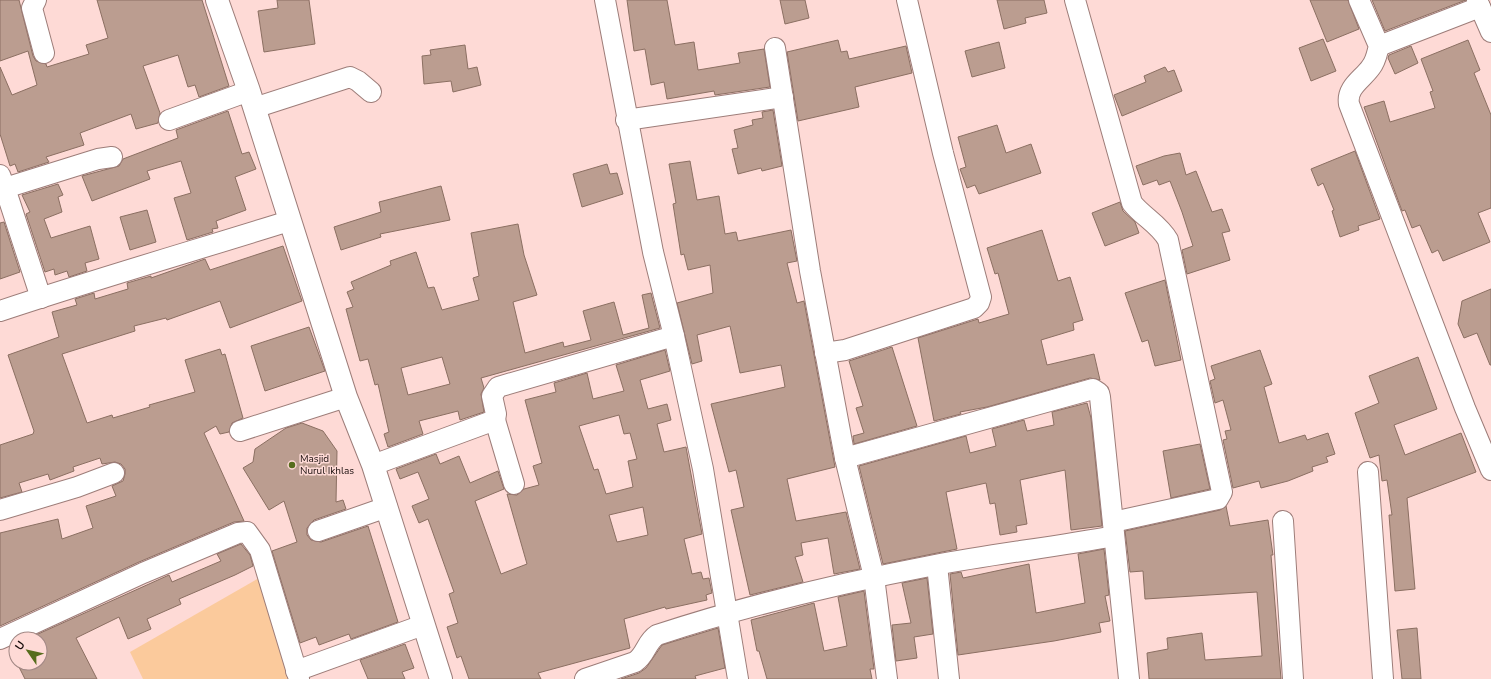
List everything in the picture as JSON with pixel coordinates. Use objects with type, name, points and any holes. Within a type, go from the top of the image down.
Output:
[{"type":"highway","points":[[217,0],[251,100],[346,396],[373,465],[423,625],[442,679]]},
{"type":"street","points":[[36,0],[32,8],[44,53]]},
{"type":"street","points":[[604,0],[626,120],[653,252],[674,336],[703,469],[738,679]]},
{"type":"street","points":[[825,354],[845,350],[974,308],[980,301],[981,297],[943,153],[908,0]]},
{"type":"street","points":[[585,679],[640,659],[651,638],[656,634],[727,612],[874,577],[1114,529],[1218,499],[1222,492],[1168,240],[1162,230],[1139,212],[1132,203],[1075,0]]},
{"type":"street","points":[[1359,0],[1379,46],[1372,66],[1350,91],[1348,97],[1349,104],[1465,408],[1491,470]]},
{"type":"street","points":[[1379,46],[1478,4],[1491,32]]},
{"type":"street","points":[[775,48],[810,271],[845,458],[874,577],[888,679]]},
{"type":"street","points":[[169,120],[350,77],[358,81],[370,92]]},
{"type":"street","points":[[626,120],[783,97]]},
{"type":"street","points":[[41,298],[2,181],[112,157]]},
{"type":"street","points":[[0,311],[73,286],[289,221]]},
{"type":"street","points":[[514,484],[495,420],[496,414],[492,396],[498,387],[674,336]]},
{"type":"street","points":[[845,458],[1093,389],[1099,393],[1129,679]]},
{"type":"street","points":[[240,430],[346,396]]},
{"type":"street","points":[[373,465],[495,420]]},
{"type":"street","points":[[1368,472],[1383,679]]},
{"type":"street","points":[[0,510],[77,487],[114,473]]},
{"type":"street","points":[[318,532],[386,507]]},
{"type":"street","points":[[1284,521],[1293,679]]},
{"type":"street","points":[[0,639],[143,573],[244,531],[250,534],[260,550],[298,675],[423,625]]},
{"type":"street","points":[[937,565],[949,679]]},
{"type":"shaded area","points":[[259,578],[288,679],[143,679],[130,652]]},
{"type":"building","points":[[0,0],[19,0],[33,56],[36,61],[46,64],[47,67],[89,54],[86,45],[108,38],[97,0],[202,0],[229,86],[199,97],[195,85],[188,87],[178,55],[143,66],[160,113],[158,123],[136,129],[131,114],[80,133],[84,145],[46,157],[49,162],[18,172],[15,164],[10,166],[0,134],[0,67],[12,95],[37,85],[28,51],[0,61]]},
{"type":"building","points":[[277,0],[309,0],[315,44],[264,52],[258,11],[278,8]]},
{"type":"building","points":[[627,0],[667,0],[675,45],[694,42],[698,70],[740,63],[738,53],[764,49],[770,87],[715,95],[714,91],[667,99],[664,82],[651,85],[645,49],[634,51]]},
{"type":"building","points":[[780,0],[805,0],[809,18],[785,24]]},
{"type":"building","points":[[997,0],[1044,0],[1047,13],[1025,18],[1026,23],[1004,29]]},
{"type":"building","points":[[1310,0],[1348,0],[1359,29],[1327,42]]},
{"type":"building","points":[[1372,0],[1466,0],[1385,31]]},
{"type":"building","points":[[1323,39],[1336,71],[1311,81],[1299,48]]},
{"type":"building","points":[[838,40],[841,52],[847,51],[849,59],[906,46],[912,73],[855,87],[859,107],[798,121],[787,52]]},
{"type":"building","points":[[1468,40],[1480,70],[1474,73],[1491,115],[1491,208],[1478,213],[1490,242],[1443,261],[1438,250],[1432,253],[1420,225],[1412,228],[1405,210],[1402,211],[1364,107],[1384,101],[1390,122],[1435,108],[1430,92],[1433,91],[1421,59]]},
{"type":"building","points":[[999,42],[1005,68],[972,77],[965,51]]},
{"type":"building","points":[[465,45],[468,69],[477,67],[481,85],[453,92],[451,81],[424,84],[422,56],[431,55],[430,50]]},
{"type":"building","points":[[1411,46],[1418,63],[1395,74],[1388,58],[1389,55]]},
{"type":"building","points":[[1165,67],[1168,72],[1174,70],[1182,91],[1122,116],[1114,95],[1146,82],[1144,76]]},
{"type":"building","points":[[773,110],[782,166],[762,171],[761,168],[738,174],[732,149],[738,148],[734,130],[753,125],[752,120],[763,118],[762,112]]},
{"type":"building","points":[[228,111],[242,154],[249,152],[256,169],[235,177],[246,210],[216,221],[218,228],[212,229],[213,232],[187,240],[174,198],[191,193],[181,161],[147,171],[150,179],[92,201],[82,176],[119,166],[123,159],[178,138],[176,130]]},
{"type":"building","points":[[997,125],[1006,153],[1031,144],[1041,173],[979,194],[975,185],[967,188],[960,169],[966,167],[958,137]]},
{"type":"building","points":[[1355,151],[1380,219],[1358,226],[1359,230],[1340,237],[1332,211],[1334,210],[1323,183],[1318,186],[1311,169]]},
{"type":"building","points":[[1180,153],[1186,175],[1196,171],[1212,212],[1222,209],[1230,231],[1222,233],[1230,260],[1187,274],[1182,250],[1193,246],[1170,181],[1159,185],[1157,180],[1143,185],[1136,166],[1164,156]]},
{"type":"building","points":[[690,161],[697,200],[719,196],[725,234],[736,232],[738,241],[791,230],[797,261],[787,263],[797,303],[804,301],[835,467],[787,479],[796,521],[846,512],[860,569],[834,574],[828,538],[801,543],[803,555],[795,557],[803,582],[750,595],[731,510],[744,507],[736,470],[729,472],[711,404],[785,387],[781,365],[740,373],[730,326],[697,335],[702,361],[692,364],[677,303],[713,293],[710,265],[688,270],[684,254],[681,255],[673,204],[676,203],[669,164]]},
{"type":"building","points":[[607,164],[610,174],[617,173],[623,194],[582,207],[573,174]]},
{"type":"building","points":[[58,184],[63,195],[58,197],[62,212],[44,219],[51,238],[90,226],[99,259],[85,263],[87,271],[69,277],[67,271],[55,275],[54,269],[45,272],[26,214],[30,212],[22,195]]},
{"type":"building","points":[[441,186],[450,220],[380,234],[381,237],[341,250],[334,227],[381,212],[379,202]]},
{"type":"building","points":[[1120,202],[1123,211],[1135,222],[1139,233],[1105,246],[1092,213]]},
{"type":"building","points":[[147,210],[156,242],[130,250],[120,217]]},
{"type":"building","points":[[4,222],[20,272],[0,279],[0,223]]},
{"type":"building","points":[[518,224],[524,255],[537,295],[513,302],[525,353],[563,342],[564,347],[591,340],[583,311],[614,302],[623,335],[649,328],[642,295],[651,293],[660,328],[481,378],[484,388],[481,394],[484,412],[460,420],[458,411],[419,421],[423,434],[388,447],[384,434],[389,432],[378,384],[375,385],[368,359],[360,361],[346,309],[353,307],[347,292],[354,289],[351,282],[391,265],[390,261],[416,252],[428,288],[434,287],[442,310],[479,300],[473,278],[479,276],[471,233]],"holes":[[[442,357],[450,384],[408,395],[401,368]]]},
{"type":"building","points":[[1042,230],[1058,281],[1070,277],[1083,320],[1073,323],[1074,330],[1041,340],[1047,365],[1094,354],[1100,380],[1090,378],[987,407],[960,412],[961,414],[934,421],[918,338],[978,319],[979,323],[1009,314],[998,273],[995,274],[987,248]]},
{"type":"building","points":[[283,246],[302,301],[230,328],[220,301],[167,320],[166,318],[134,326],[135,331],[62,354],[87,423],[112,415],[113,418],[150,407],[149,405],[195,392],[185,360],[220,349],[222,355],[225,354],[243,418],[232,423],[229,432],[220,434],[216,426],[204,433],[244,521],[234,522],[139,562],[0,626],[0,533],[58,519],[62,539],[93,528],[86,506],[116,496],[112,486],[123,481],[125,474],[125,469],[121,464],[115,462],[102,464],[100,458],[73,467],[74,471],[50,480],[48,474],[19,483],[22,492],[0,498],[0,445],[33,434],[34,431],[8,355],[59,337],[52,312],[77,305],[75,299],[94,293],[95,299],[128,289],[127,283],[151,276],[151,278],[205,259],[210,270]]},
{"type":"building","points":[[1165,280],[1181,360],[1155,366],[1148,340],[1142,342],[1125,293]]},
{"type":"building","points":[[1491,289],[1490,365],[1477,333],[1464,338],[1458,324],[1462,301]]},
{"type":"building","points":[[309,327],[325,371],[265,391],[251,346]]},
{"type":"building","points":[[892,347],[917,426],[854,444],[853,436],[864,433],[856,408],[863,406],[849,361]]},
{"type":"building","points":[[665,350],[670,371],[640,380],[648,409],[667,404],[671,420],[657,424],[664,452],[686,447],[702,534],[684,539],[692,574],[701,572],[703,579],[709,578],[712,593],[706,595],[707,600],[666,609],[665,607],[624,619],[630,648],[538,673],[541,679],[469,679],[461,656],[457,658],[447,627],[458,623],[449,594],[454,592],[428,519],[419,523],[412,506],[429,499],[418,472],[400,479],[396,469],[436,454],[440,464],[459,456],[470,483],[498,471],[504,489],[475,501],[501,574],[527,564],[507,494],[517,495],[524,489],[539,485],[533,466],[542,463],[525,400],[556,392],[554,383],[587,373],[593,399],[624,391],[616,365]],"holes":[[[619,415],[624,434],[630,433],[637,459],[628,461],[633,487],[606,494],[598,469],[594,470],[579,426]],[[643,507],[648,535],[617,542],[609,515]]]},
{"type":"building","points":[[1260,350],[1272,384],[1264,387],[1279,443],[1305,435],[1307,440],[1328,433],[1335,454],[1326,457],[1328,462],[1312,467],[1313,471],[1288,481],[1261,488],[1259,481],[1233,488],[1223,440],[1227,439],[1225,431],[1231,430],[1223,400],[1215,403],[1210,381],[1215,379],[1211,366]]},
{"type":"building","points":[[1418,357],[1437,409],[1394,425],[1405,455],[1461,433],[1476,472],[1407,498],[1415,589],[1395,591],[1389,515],[1392,515],[1387,480],[1382,481],[1379,455],[1370,458],[1355,413],[1379,403],[1369,376]]},
{"type":"building","points":[[1087,403],[1091,418],[1102,526],[1071,530],[1065,470],[1020,480],[1027,524],[1016,526],[1017,532],[1000,535],[995,503],[990,504],[986,483],[946,492],[957,549],[883,564],[859,466],[966,436],[970,453],[996,446],[992,429],[1024,420],[1027,431],[1054,425],[1052,412]]},
{"type":"building","points":[[302,423],[323,431],[337,451],[336,502],[343,500],[346,509],[314,520],[307,528],[307,535],[311,540],[321,542],[368,526],[398,622],[351,639],[349,634],[319,645],[316,637],[300,643],[272,551],[297,542],[284,501],[269,510],[243,468],[253,462],[255,449],[286,428]]},
{"type":"building","points":[[1200,444],[1210,489],[1171,498],[1163,451]]},
{"type":"building","points":[[1226,506],[1230,526],[1268,520],[1273,555],[1271,555],[1281,679],[1149,679],[1147,653],[1168,649],[1167,638],[1202,633],[1205,660],[1262,656],[1257,592],[1145,599],[1143,571],[1130,572],[1125,531],[1220,510]]},
{"type":"building","points":[[241,544],[250,555],[253,566],[179,599],[181,604],[147,619],[151,629],[128,639],[119,617],[76,638],[97,679],[25,679],[21,671],[48,671],[48,631],[45,631],[169,575],[172,582],[221,561],[217,554]]},
{"type":"building","points":[[1104,549],[1109,595],[1105,596],[1110,621],[1099,623],[1101,632],[1054,641],[958,655],[950,574],[961,572],[963,578],[1029,564],[1036,613],[1085,603],[1078,554]]},
{"type":"building","points":[[927,578],[933,634],[914,637],[917,658],[896,661],[892,625],[911,623],[902,583]]},
{"type":"building","points":[[864,591],[874,669],[870,669],[872,679],[767,679],[759,651],[757,651],[751,620],[814,603],[824,651],[847,646],[838,597]]},
{"type":"building","points":[[718,628],[725,668],[695,676],[696,679],[621,679],[639,673],[646,668],[662,645]]},
{"type":"building","points":[[1417,628],[1421,679],[1402,679],[1397,630]]},
{"type":"building","points":[[405,644],[414,668],[402,672],[405,679],[368,679],[360,660]]},
{"type":"place","name":"Masjid Nurul Ikhlas","points":[[292,465]]}]
